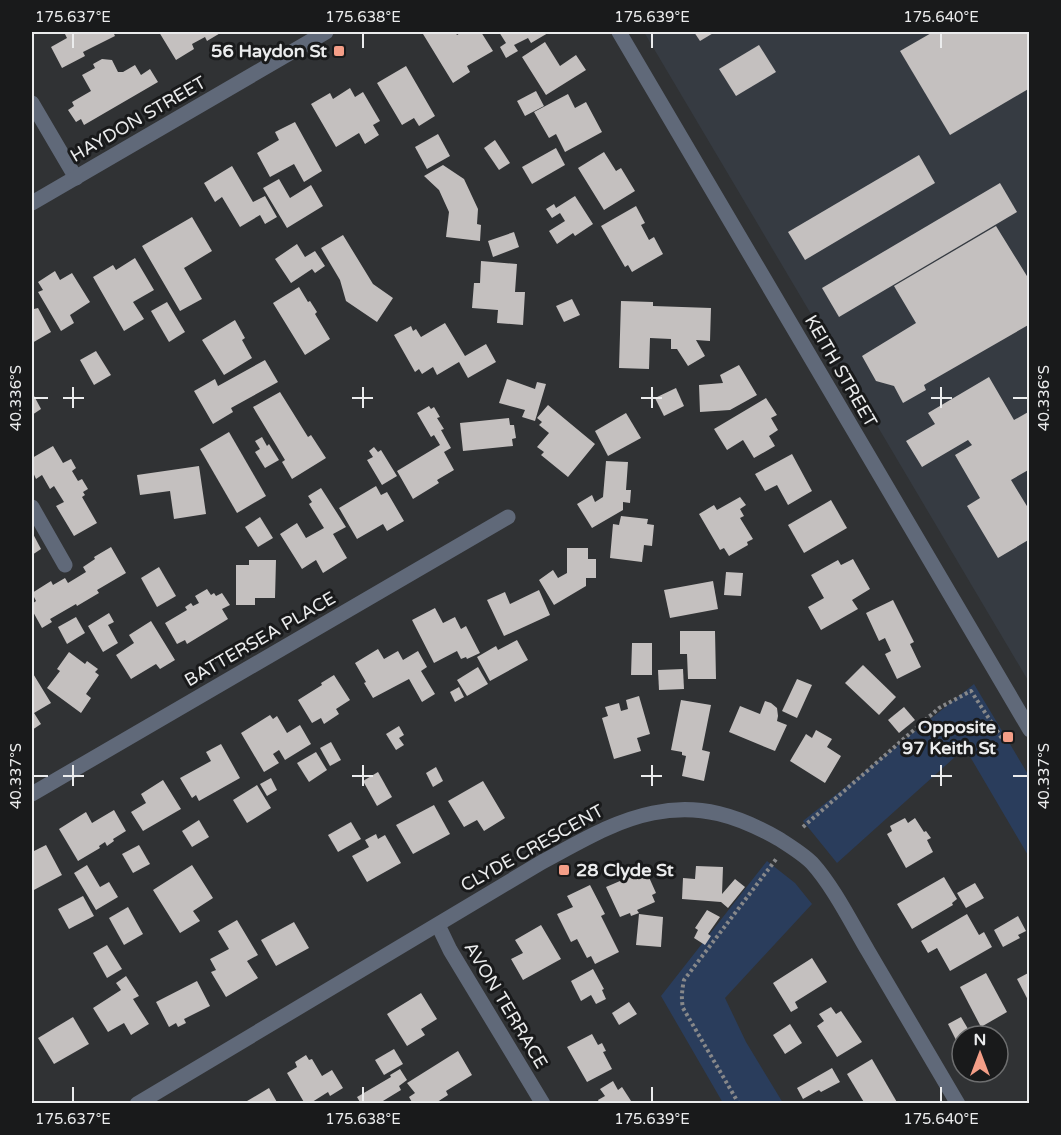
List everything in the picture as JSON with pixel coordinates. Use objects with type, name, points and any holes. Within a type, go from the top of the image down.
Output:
[{"type":"street","name":"HAYDON STREET","points":[[32,203],[326,32]]},
{"type":"street","name":"KEITH STREET","points":[[619,32],[1029,730]]},
{"type":"street","points":[[32,103],[75,178]]},
{"type":"street","points":[[32,507],[65,566]]},
{"type":"street","name":"BATTERSEA PLACE","points":[[32,794],[508,517]]},
{"type":"street","name":"CLYDE CRESCENT","points":[[146,1101],[542,862],[622,821],[654,812],[687,809],[720,813],[757,827],[787,844],[811,862],[827,882],[958,1104]]},
{"type":"street","name":"AVON TERRACE","points":[[438,925],[450,950],[543,1104]]},
{"type":"path","points":[[804,827],[939,708],[971,691],[1005,743]]},
{"type":"path","points":[[739,1104],[683,1008],[682,989],[684,980],[787,844]]},
{"type":"shaded area","points":[[644,32],[1029,32],[1029,682]]},
{"type":"shaded area","points":[[974,684],[1029,776],[1029,857],[965,748],[837,863],[803,821]]},
{"type":"shaded area","points":[[767,861],[795,883],[812,904],[725,998],[746,1042],[783,1103],[723,1103],[661,996]]},
{"type":"building","points":[[64,32],[113,32],[115,36],[83,52],[85,56],[62,68],[51,47],[67,38]]},
{"type":"building","points":[[159,32],[222,32],[207,41],[205,37],[192,44],[194,49],[176,60]]},
{"type":"building","points":[[455,32],[457,35],[462,32],[481,32],[493,51],[467,66],[470,72],[453,83],[423,34]]},
{"type":"building","points":[[499,32],[548,33],[531,43],[528,38],[514,45],[518,51],[506,58],[500,47],[506,43]]},
{"type":"building","points":[[694,32],[715,32],[700,41]]},
{"type":"building","points":[[933,32],[1030,32],[1030,88],[950,135],[900,51]]},
{"type":"building","points":[[545,42],[560,66],[576,55],[586,70],[546,95],[522,57]]},
{"type":"building","points":[[759,45],[776,72],[736,96],[719,69]]},
{"type":"building","points":[[102,59],[112,60],[118,72],[123,72],[135,65],[141,75],[150,69],[158,82],[84,125],[81,119],[76,122],[68,110],[74,106],[72,102],[91,91],[82,75],[95,68],[93,64]]},
{"type":"building","points":[[406,66],[435,116],[419,126],[414,118],[402,125],[377,83]]},
{"type":"building","points":[[350,88],[355,97],[363,92],[380,121],[373,125],[379,135],[365,144],[359,133],[336,147],[311,104],[330,93],[333,99]]},
{"type":"building","points":[[536,91],[544,106],[525,116],[517,101]]},
{"type":"building","points":[[568,94],[575,108],[586,102],[602,132],[565,152],[556,134],[549,138],[534,112]]},
{"type":"building","points":[[295,122],[322,171],[304,182],[294,164],[270,177],[257,153],[279,140],[275,132]]},
{"type":"building","points":[[438,134],[450,156],[427,169],[415,147]]},
{"type":"building","points":[[495,140],[510,163],[499,170],[484,148]]},
{"type":"building","points":[[556,148],[565,165],[532,184],[522,167]]},
{"type":"building","points":[[604,152],[616,171],[621,168],[635,191],[604,210],[578,168]]},
{"type":"building","points":[[919,155],[935,183],[805,260],[788,232]]},
{"type":"building","points":[[443,165],[464,179],[478,209],[477,224],[481,225],[480,241],[446,237],[449,212],[439,190],[424,176]]},
{"type":"building","points":[[232,166],[253,202],[265,196],[277,217],[265,224],[260,215],[240,227],[222,197],[215,202],[204,183]]},
{"type":"building","points":[[279,179],[290,198],[311,185],[323,206],[287,228],[263,188]]},
{"type":"building","points":[[1000,183],[1017,212],[839,317],[822,288]]},
{"type":"building","points":[[575,196],[593,224],[575,236],[573,233],[557,244],[549,231],[565,221],[560,213],[552,218],[546,209],[554,204],[556,208]]},
{"type":"building","points":[[636,206],[645,223],[641,225],[649,240],[654,237],[663,254],[632,272],[628,265],[625,267],[601,226]]},
{"type":"building","points":[[192,217],[212,251],[184,268],[202,299],[180,311],[142,246]]},
{"type":"building","points":[[996,226],[1030,281],[1030,324],[924,385],[926,390],[903,403],[894,386],[876,381],[862,356],[916,323],[894,286]]},
{"type":"building","points":[[514,232],[519,247],[493,257],[488,241]]},
{"type":"building","points":[[343,235],[373,284],[393,298],[377,322],[346,301],[340,280],[321,248]]},
{"type":"building","points":[[297,244],[305,257],[315,251],[325,266],[315,273],[312,269],[291,283],[275,259]]},
{"type":"building","points":[[135,258],[154,290],[133,302],[144,319],[124,331],[93,277],[113,265],[116,270]]},
{"type":"building","points":[[481,261],[517,264],[515,292],[525,292],[523,325],[497,323],[498,310],[472,308],[474,283],[480,283]]},
{"type":"building","points":[[55,271],[60,280],[72,273],[90,302],[70,315],[74,323],[61,331],[38,292],[43,290],[38,282]]},
{"type":"building","points":[[299,287],[317,312],[315,314],[330,339],[305,355],[273,303]]},
{"type":"building","points":[[572,299],[580,315],[564,322],[556,306]]},
{"type":"building","points":[[621,301],[653,302],[653,306],[711,308],[710,341],[696,340],[705,356],[688,366],[677,349],[671,349],[671,339],[650,338],[649,369],[619,368]]},
{"type":"building","points":[[167,302],[185,332],[169,342],[151,311]]},
{"type":"building","points":[[32,305],[34,309],[38,308],[51,332],[32,343]]},
{"type":"building","points":[[235,320],[252,358],[224,375],[202,340]]},
{"type":"building","points":[[445,323],[465,356],[486,344],[496,362],[468,378],[459,362],[437,375],[433,367],[422,374],[419,369],[415,372],[394,335],[411,326],[413,331],[416,329],[421,337]]},
{"type":"building","points":[[96,351],[111,375],[94,385],[80,360]]},
{"type":"building","points":[[265,360],[278,382],[231,408],[233,412],[213,424],[194,391],[215,379],[218,386]]},
{"type":"building","points":[[739,365],[757,395],[730,410],[700,412],[699,385],[723,383],[720,375]]},
{"type":"building","points":[[989,377],[1014,420],[1030,411],[1030,469],[1011,480],[1030,511],[1030,539],[998,558],[967,506],[980,498],[955,455],[972,445],[968,440],[922,467],[906,441],[935,424],[928,413]]},
{"type":"building","points":[[507,379],[535,389],[537,382],[546,384],[535,421],[522,417],[525,410],[499,403]]},
{"type":"building","points":[[676,388],[684,406],[664,416],[655,398]]},
{"type":"building","points":[[32,392],[41,409],[32,415]]},
{"type":"building","points":[[280,392],[308,437],[311,435],[326,458],[292,479],[282,462],[285,460],[253,407]]},
{"type":"building","points":[[766,398],[777,415],[771,418],[778,430],[769,436],[775,446],[754,458],[743,440],[727,450],[714,429]]},
{"type":"building","points":[[548,405],[595,444],[568,477],[541,455],[544,452],[537,447],[549,433],[539,425],[542,422],[537,418]]},
{"type":"building","points":[[429,406],[431,409],[434,407],[440,417],[437,418],[444,429],[441,430],[451,448],[444,452],[454,470],[437,480],[439,483],[413,499],[397,471],[440,445],[434,435],[431,437],[417,413]]},
{"type":"building","points":[[626,413],[641,438],[608,456],[595,431]]},
{"type":"building","points":[[509,418],[510,425],[514,425],[516,438],[512,439],[513,446],[463,451],[460,423]]},
{"type":"building","points":[[229,432],[266,496],[237,513],[200,449]]},
{"type":"building","points":[[262,437],[279,460],[265,468],[255,452],[260,449],[255,441]]},
{"type":"building","points":[[53,446],[63,463],[71,459],[76,468],[72,471],[78,481],[82,479],[88,489],[83,492],[85,495],[82,497],[97,523],[74,536],[56,506],[64,502],[54,486],[50,489],[42,475],[36,479],[32,470],[32,458]]},
{"type":"building","points":[[374,447],[378,452],[381,450],[397,476],[382,485],[367,460],[373,457],[369,451]]},
{"type":"building","points":[[792,454],[812,491],[788,505],[777,485],[765,491],[755,474]]},
{"type":"building","points":[[606,461],[628,462],[626,490],[631,490],[630,503],[623,502],[623,510],[592,528],[577,504],[592,495],[595,502],[603,497]]},
{"type":"building","points":[[199,466],[206,514],[174,519],[170,491],[140,495],[137,475]]},
{"type":"building","points":[[376,486],[381,495],[387,492],[404,521],[387,531],[383,524],[357,539],[339,508]]},
{"type":"building","points":[[321,488],[346,527],[333,534],[347,558],[323,573],[316,560],[302,569],[280,534],[297,523],[306,538],[324,528],[309,504],[312,502],[308,496]]},
{"type":"building","points":[[740,497],[746,505],[740,509],[744,516],[740,518],[753,539],[747,542],[748,545],[729,556],[724,548],[720,550],[699,514],[714,505],[717,510]]},
{"type":"building","points":[[831,500],[847,528],[804,553],[788,525]]},
{"type":"building","points":[[621,516],[648,519],[647,524],[654,525],[652,546],[644,545],[642,562],[610,558],[613,524],[619,525]]},
{"type":"building","points":[[260,517],[273,538],[258,547],[245,527]]},
{"type":"building","points":[[32,532],[41,549],[32,555]]},
{"type":"building","points":[[111,547],[126,573],[97,590],[99,593],[50,619],[52,622],[42,628],[32,610],[32,604],[36,601],[32,593],[51,581],[53,585],[65,578],[68,583],[86,572],[83,567],[95,559],[94,557]]},
{"type":"building","points":[[567,548],[588,548],[588,559],[596,559],[596,578],[586,578],[586,586],[554,605],[539,580],[553,570],[558,578],[567,573]]},
{"type":"building","points":[[853,559],[870,589],[852,600],[858,609],[821,630],[808,607],[824,598],[811,575],[838,560],[841,565]]},
{"type":"building","points":[[249,560],[276,560],[275,598],[255,598],[255,605],[236,605],[236,565],[249,565]]},
{"type":"building","points":[[159,567],[176,596],[157,607],[141,578]]},
{"type":"building","points":[[726,572],[743,573],[741,596],[724,595]]},
{"type":"building","points":[[713,581],[718,609],[670,618],[664,590]]},
{"type":"building","points":[[207,589],[211,595],[214,593],[216,596],[222,593],[230,605],[222,609],[228,619],[187,644],[185,640],[177,644],[165,623],[187,610],[185,607],[191,603],[193,606],[199,603],[195,596]]},
{"type":"building","points":[[539,590],[550,615],[504,636],[487,600],[505,592],[510,604]]},
{"type":"building","points":[[893,600],[914,642],[910,644],[921,667],[897,679],[885,654],[891,651],[885,638],[879,641],[866,613]]},
{"type":"building","points":[[435,608],[443,623],[455,617],[461,629],[466,626],[480,653],[467,659],[466,657],[461,659],[457,651],[434,663],[412,620]]},
{"type":"building","points":[[109,613],[114,622],[108,625],[118,643],[103,652],[88,626]]},
{"type":"building","points":[[76,617],[85,633],[67,644],[58,627]]},
{"type":"building","points":[[151,621],[175,660],[160,669],[156,664],[131,679],[116,655],[134,643],[129,635]]},
{"type":"building","points":[[680,631],[715,631],[716,679],[688,679],[687,654],[680,654]]},
{"type":"building","points":[[517,640],[528,660],[490,681],[477,657],[496,646],[498,650]]},
{"type":"building","points":[[632,643],[652,643],[652,675],[631,675]]},
{"type":"building","points":[[378,649],[384,659],[398,651],[403,660],[418,651],[427,667],[421,671],[435,694],[422,702],[409,679],[373,698],[355,663]]},
{"type":"building","points":[[69,652],[85,664],[87,661],[98,669],[95,672],[99,675],[86,694],[91,698],[81,713],[47,688],[60,671],[57,669]]},
{"type":"building","points":[[863,665],[896,697],[879,715],[845,683]]},
{"type":"building","points":[[478,667],[488,684],[467,696],[457,680]]},
{"type":"building","points":[[683,669],[684,689],[659,690],[658,670]]},
{"type":"building","points":[[32,672],[51,703],[34,713],[41,724],[32,730]]},
{"type":"building","points":[[334,675],[350,700],[336,709],[339,714],[324,724],[321,718],[312,723],[298,700]]},
{"type":"building","points":[[797,679],[812,685],[797,718],[782,711]]},
{"type":"building","points":[[459,687],[464,697],[455,702],[450,692]]},
{"type":"building","points":[[639,696],[650,734],[637,738],[641,751],[614,759],[602,718],[608,716],[605,707],[619,703],[621,711],[628,709],[626,700]]},
{"type":"building","points":[[681,700],[711,705],[702,750],[710,752],[704,781],[682,776],[686,756],[682,755],[682,752],[671,750]]},
{"type":"building","points":[[765,701],[777,708],[777,721],[787,725],[775,751],[729,732],[740,706],[760,714]]},
{"type":"building","points":[[904,707],[915,720],[899,733],[888,720]]},
{"type":"building","points":[[270,715],[273,719],[277,716],[287,733],[300,725],[311,744],[285,760],[279,750],[273,754],[279,763],[264,772],[241,733]]},
{"type":"building","points":[[399,726],[404,735],[399,738],[404,745],[396,750],[386,734]]},
{"type":"building","points":[[816,730],[832,739],[827,747],[841,756],[825,783],[790,761],[806,734],[812,738]]},
{"type":"building","points":[[331,742],[341,760],[330,766],[320,748]]},
{"type":"building","points":[[221,744],[240,778],[199,801],[196,795],[192,798],[180,778],[211,761],[206,752]]},
{"type":"building","points":[[316,752],[327,770],[309,782],[297,763]]},
{"type":"building","points":[[436,767],[443,781],[433,787],[426,773]]},
{"type":"building","points":[[378,772],[392,797],[377,806],[363,781]]},
{"type":"building","points":[[271,778],[277,790],[267,796],[260,784]]},
{"type":"building","points":[[163,780],[181,809],[143,831],[131,812],[146,803],[141,794]]},
{"type":"building","points":[[483,781],[505,818],[484,831],[477,820],[464,827],[448,801]]},
{"type":"building","points":[[257,785],[271,808],[247,823],[233,800]]},
{"type":"building","points":[[434,805],[450,834],[413,854],[396,825]]},
{"type":"building","points":[[114,810],[126,831],[107,846],[105,842],[99,846],[100,848],[78,861],[59,829],[86,812],[92,823]]},
{"type":"building","points":[[905,818],[908,823],[915,818],[924,832],[926,831],[931,838],[927,840],[933,852],[906,868],[887,834],[892,831],[890,826]]},
{"type":"building","points":[[199,820],[209,837],[192,847],[182,831]]},
{"type":"building","points":[[351,822],[361,839],[338,852],[328,835]]},
{"type":"building","points":[[376,834],[378,839],[385,835],[401,863],[367,882],[352,856],[369,847],[365,840]]},
{"type":"building","points":[[46,845],[62,875],[32,891],[32,852]]},
{"type":"building","points":[[139,845],[150,864],[133,873],[122,854]]},
{"type":"building","points":[[87,865],[100,887],[109,882],[118,897],[96,910],[74,873]]},
{"type":"building","points":[[192,865],[213,898],[193,911],[200,921],[180,933],[153,890]]},
{"type":"building","points":[[696,866],[723,867],[722,894],[735,879],[745,887],[728,908],[721,902],[682,899],[683,878],[695,879]]},
{"type":"building","points":[[641,872],[643,877],[648,875],[656,893],[652,895],[655,902],[637,910],[639,913],[631,916],[630,913],[620,917],[606,887]]},
{"type":"building","points":[[944,877],[957,899],[952,903],[953,905],[912,929],[897,904]]},
{"type":"building","points":[[975,883],[984,898],[966,908],[957,893]]},
{"type":"building","points":[[590,885],[605,914],[601,916],[619,952],[595,964],[591,956],[587,958],[577,939],[571,942],[557,914],[573,907],[567,896]]},
{"type":"building","points":[[83,896],[94,916],[69,929],[58,909]]},
{"type":"building","points":[[128,907],[143,934],[124,945],[109,918]]},
{"type":"building","points":[[707,910],[720,917],[708,934],[711,936],[705,945],[694,938],[698,930],[695,928]]},
{"type":"building","points":[[639,914],[663,917],[661,947],[636,945]]},
{"type":"building","points":[[967,914],[979,935],[984,932],[992,947],[950,971],[937,948],[928,953],[921,941]]},
{"type":"building","points":[[1018,916],[1026,931],[1018,935],[1020,938],[1003,947],[994,930]]},
{"type":"building","points":[[237,920],[258,955],[247,961],[258,978],[226,997],[211,972],[216,970],[210,959],[229,949],[218,931]]},
{"type":"building","points":[[294,922],[309,948],[276,966],[261,940]]},
{"type":"building","points":[[541,925],[561,959],[523,980],[511,959],[523,953],[515,940]]},
{"type":"building","points":[[107,945],[122,969],[107,978],[93,953]]},
{"type":"building","points":[[812,958],[827,982],[795,1002],[798,1008],[791,1012],[773,983]]},
{"type":"building","points":[[593,969],[604,989],[602,990],[606,999],[596,1004],[591,995],[581,1001],[571,981]]},
{"type":"building","points":[[1030,972],[1030,999],[1028,1000],[1017,979]]},
{"type":"building","points":[[986,973],[1007,1012],[986,1024],[979,1024],[960,987]]},
{"type":"building","points":[[126,976],[139,996],[133,999],[149,1024],[131,1035],[124,1023],[108,1032],[93,1008],[121,990],[116,983]]},
{"type":"building","points":[[197,981],[210,1006],[184,1019],[186,1023],[178,1027],[176,1023],[169,1027],[156,1002]]},
{"type":"building","points":[[421,993],[437,1019],[421,1029],[425,1035],[407,1046],[387,1014]]},
{"type":"building","points":[[629,1002],[637,1014],[619,1025],[612,1013]]},
{"type":"building","points":[[831,1007],[836,1014],[841,1011],[862,1042],[837,1057],[817,1026],[824,1021],[819,1014]]},
{"type":"building","points":[[73,1017],[89,1044],[54,1064],[38,1038]]},
{"type":"building","points":[[961,1017],[965,1024],[950,1024],[950,1028],[948,1024]]},
{"type":"building","points":[[790,1024],[802,1043],[785,1054],[773,1035]]},
{"type":"building","points":[[592,1034],[598,1045],[602,1043],[606,1051],[603,1052],[612,1069],[587,1082],[567,1047]]},
{"type":"building","points":[[394,1049],[403,1064],[384,1075],[375,1060]]},
{"type":"building","points":[[458,1051],[472,1075],[446,1091],[448,1095],[434,1104],[413,1104],[409,1097],[415,1093],[407,1083]]},
{"type":"building","points":[[306,1055],[309,1060],[312,1059],[322,1076],[332,1070],[343,1088],[330,1096],[328,1092],[309,1104],[305,1104],[287,1073],[297,1067],[295,1062]]},
{"type":"building","points":[[872,1059],[898,1104],[865,1104],[847,1074]]},
{"type":"building","points":[[832,1068],[840,1082],[803,1099],[797,1088]]},
{"type":"building","points":[[400,1069],[407,1080],[399,1086],[401,1090],[378,1104],[361,1104],[357,1097]]},
{"type":"building","points":[[613,1081],[618,1090],[622,1087],[633,1104],[600,1104],[598,1100],[605,1096],[600,1089]]},
{"type":"building","points":[[269,1088],[278,1104],[242,1104]]},
{"type":"place","name":"56 Haydon St","points":[[339,51]]},
{"type":"place","name":"Opposite 97 Keith St","points":[[1008,737]]},
{"type":"place","name":"28 Clyde St","points":[[564,870]]}]
